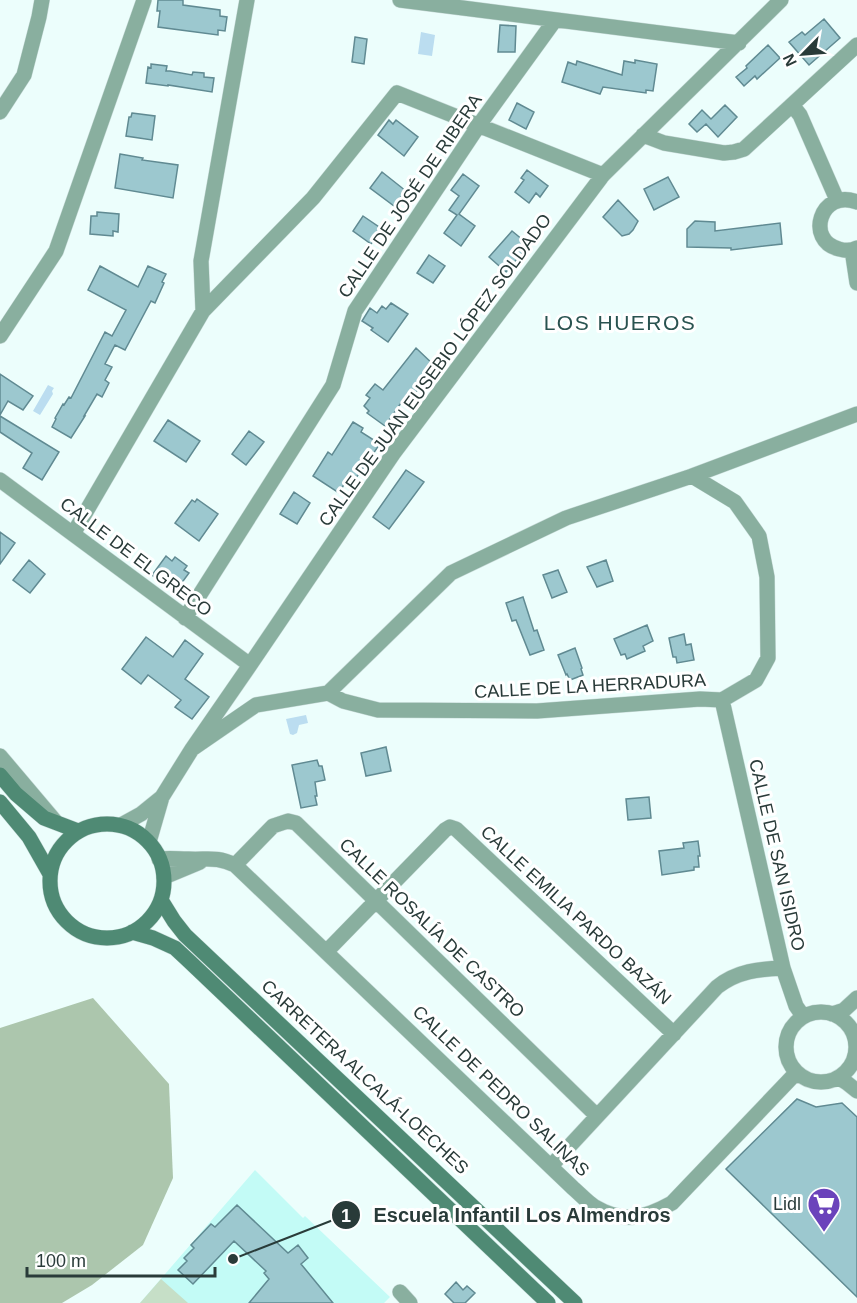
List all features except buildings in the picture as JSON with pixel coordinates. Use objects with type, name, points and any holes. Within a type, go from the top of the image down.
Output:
[{"type":"main road","points":[[0,776],[16,794],[44,818],[78,831]]},
{"type":"main road","points":[[0,802],[29,837],[50,874]]},
{"type":"main road","points":[[122,825],[138,833],[148,842],[159,859],[164,877],[163,892],[154,913],[132,932],[117,937],[102,938],[87,935],[74,928],[62,917],[54,904],[50,889],[53,861],[59,849],[78,831],[90,826],[122,825]]},
{"type":"main road","name":"CARRETERA ALCALÁ-LOECHES","points":[[160,900],[185,935],[575,1303]]},
{"type":"main road","name":"CARRETERA ALCALÁ-LOECHES","points":[[132,932],[153,938],[175,948],[183,955],[548,1303]]},
{"type":"street","points":[[0,112],[24,75],[42,0]]},
{"type":"street","points":[[0,336],[56,251],[144,0]]},
{"type":"street","points":[[202,311],[201,261],[247,0]]},
{"type":"street","points":[[400,0],[739,43]]},
{"type":"street","name":"CALLE DE JUAN EUSEBIO LÓPEZ SOLDADO","points":[[148,842],[162,798],[192,749],[393,454],[603,175],[781,0]]},
{"type":"street","name":"CALLE DE JOSÉ DE RIBERA","points":[[185,618],[333,385],[355,310],[479,125],[555,20]]},
{"type":"street","points":[[643,135],[664,143],[724,153],[744,149],[857,45]]},
{"type":"street","points":[[73,534],[202,311],[313,198],[397,93],[603,175]]},
{"type":"street","points":[[792,105],[800,115],[837,200]]},
{"type":"street","points":[[857,202],[850,199],[837,200],[823,211],[820,220],[821,234],[834,248],[845,251],[855,249],[857,283]]},
{"type":"street","points":[[192,749],[256,705],[328,693],[451,573],[567,518],[692,476],[857,414]]},
{"type":"street","name":"CALLE DE LA HERRADURA","points":[[328,693],[343,701],[378,711],[537,711],[700,699],[722,700],[756,680],[768,658],[767,577],[759,536],[735,502],[692,476]]},
{"type":"street","name":"CALLE DE EL GRECO","points":[[0,480],[250,665]]},
{"type":"street","name":"CALLE DE SAN ISIDRO","points":[[722,700],[783,968],[796,1006],[803,1016]]},
{"type":"street","points":[[0,756],[57,823]]},
{"type":"street","name":"CALLE DE JUAN EUSEBIO LÓPEZ SOLDADO","points":[[122,825],[162,798]]},
{"type":"street","name":"CALLE ROSALÍA DE CASTRO","points":[[235,865],[273,826],[288,821],[296,823],[597,1116]]},
{"type":"street","name":"CALLE EMILIA PARDO BAZÁN","points":[[376,902],[445,830],[450,827],[456,829],[674,1034]]},
{"type":"street","points":[[164,877],[211,858]]},
{"type":"street","name":"CALLE DE PEDRO SALINAS","points":[[159,859],[211,858],[235,865],[593,1206],[612,1215],[635,1218],[653,1214],[672,1203],[796,1073]]},
{"type":"street","points":[[326,952],[376,902]]},
{"type":"street","points":[[550,1166],[724,981],[756,970],[783,968]]},
{"type":"street","points":[[832,1014],[843,1010],[857,998]]},
{"type":"street","points":[[855,1037],[851,1028],[838,1016],[819,1012],[803,1016],[791,1028],[785,1044],[787,1058],[796,1073],[807,1080],[824,1083],[839,1078],[847,1072],[856,1057],[857,1021]]},
{"type":"street","points":[[839,1078],[857,1091]]},
{"type":"shaded area","points":[[421,32],[435,35],[432,56],[418,54]]},
{"type":"shaded area","points":[[48,385],[54,388],[53,394],[40,415],[33,411]]},
{"type":"shaded area","points":[[306,715],[308,723],[299,725],[297,733],[290,734],[286,719]]},
{"type":"shaded area","points":[[255,1170],[303,1218],[305,1216],[390,1297],[384,1303],[140,1303]]},
{"type":"green space","points":[[93,998],[169,1084],[173,1178],[143,1245],[92,1285],[62,1303],[0,1303],[0,1028]]},
{"type":"green space","points":[[161,1279],[188,1303],[140,1303]]},
{"type":"place","name":"Lidl","points":[[824,1233]]},
{"type":"place","name":"Escuela Infantil Los Almendros","points":[[233,1259]]},
{"type":"district","name":"LOS HUEROS","points":[[620,323]]}]
